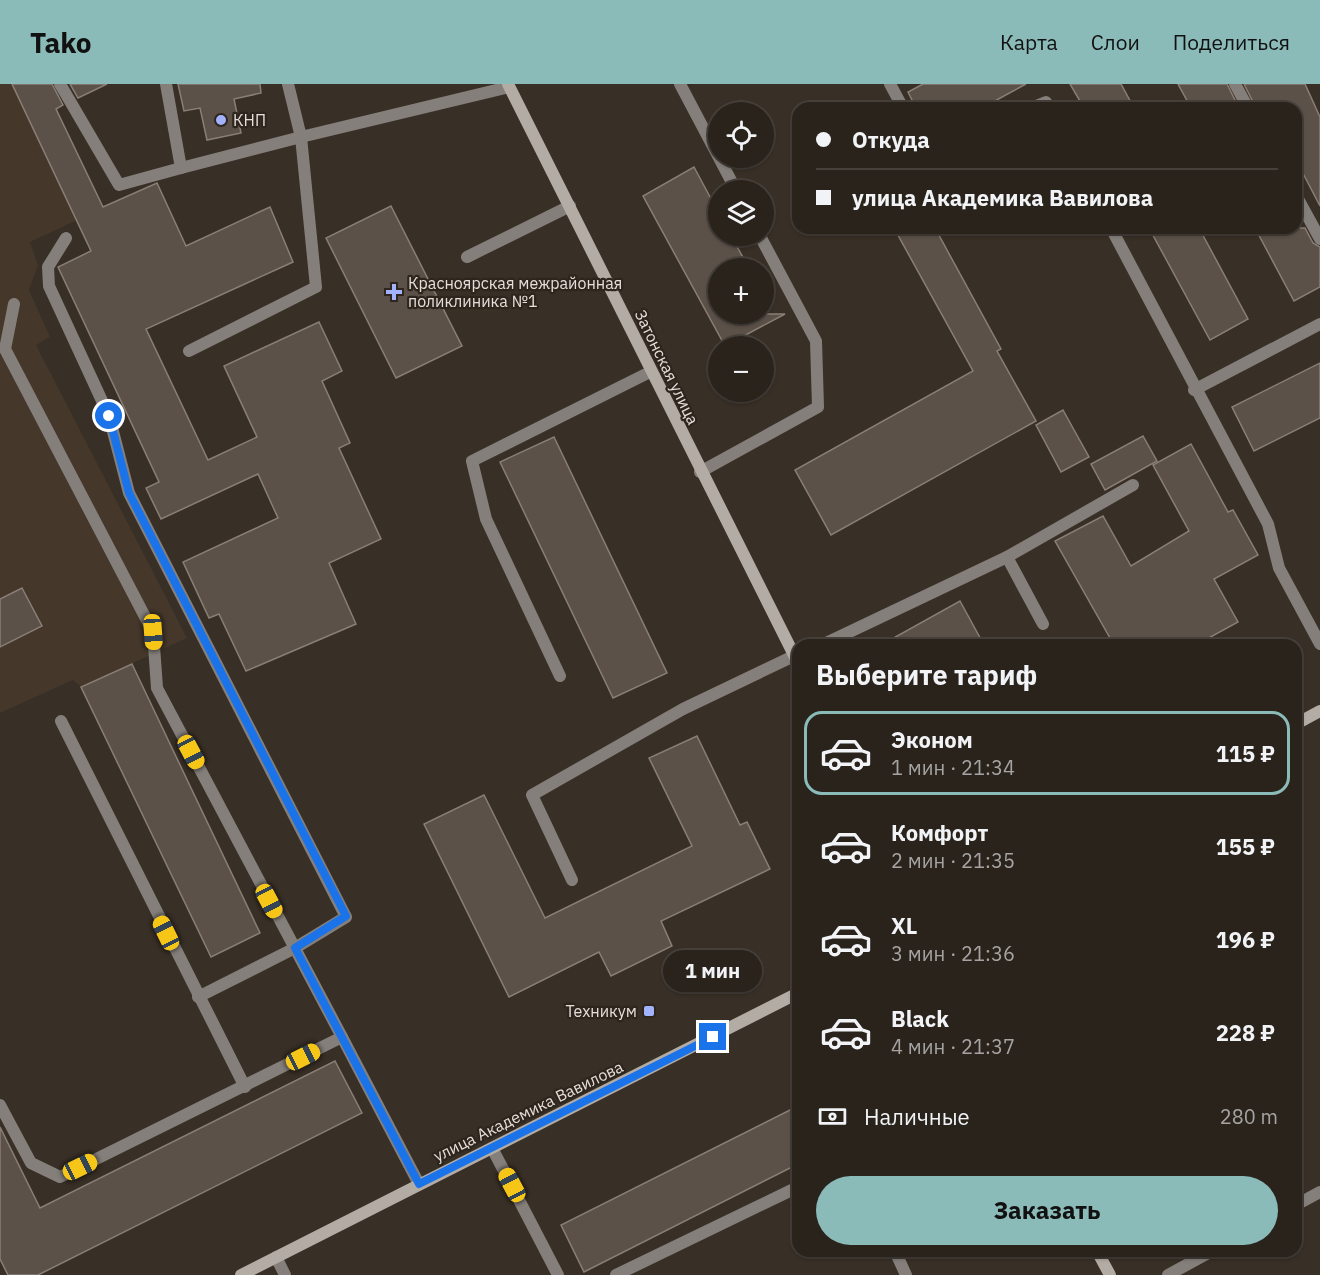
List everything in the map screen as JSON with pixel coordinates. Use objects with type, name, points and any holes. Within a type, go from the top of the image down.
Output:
[{"type":"main road","name":"Затонская улица","points":[[509,86],[700,472],[792,648]]},
{"type":"main road","points":[[1302,721],[1320,711]]},
{"type":"main road","name":"улица Академика Вавилова","points":[[241,1275],[792,996]]},
{"type":"main road","points":[[1100,1257],[1110,1275]]},
{"type":"street","points":[[60,84],[119,185],[509,86]]},
{"type":"street","points":[[166,84],[181,168]]},
{"type":"street","points":[[189,351],[316,287],[301,137],[288,84]]},
{"type":"street","points":[[680,84],[731,180]]},
{"type":"street","points":[[890,84],[900,102]]},
{"type":"street","points":[[1235,84],[1245,102]]},
{"type":"street","points":[[467,257],[570,206]]},
{"type":"street","points":[[1302,206],[1320,239]]},
{"type":"street","points":[[1114,234],[1194,390],[1268,524],[1279,568],[1320,645]]},
{"type":"street","points":[[66,238],[48,267],[49,286],[109,416],[129,493],[346,916],[295,948],[198,997]]},
{"type":"street","points":[[700,472],[818,407],[816,341],[765,246]]},
{"type":"street","points":[[14,304],[5,349],[153,632],[157,688],[419,1184]]},
{"type":"street","points":[[1194,390],[1320,324]]},
{"type":"street","points":[[560,676],[486,519],[471,461],[650,372]]},
{"type":"street","points":[[835,639],[1006,557],[1132,485]]},
{"type":"street","points":[[1006,557],[1043,624]]},
{"type":"street","points":[[572,880],[531,795],[683,709],[792,660]]},
{"type":"street","points":[[61,721],[245,1087]]},
{"type":"street","points":[[0,1105],[31,1163],[60,1177],[342,1037]]},
{"type":"street","points":[[492,1148],[558,1275]]},
{"type":"street","points":[[616,1275],[792,1190]]},
{"type":"street","points":[[1302,1202],[1320,1192]]},
{"type":"street","points":[[276,1257],[285,1275]]},
{"type":"street","points":[[898,1257],[906,1275]]},
{"type":"street","points":[[1168,1275],[1201,1257]]},
{"type":"shaded area","points":[[0,84],[12,84],[77,220],[30,242],[38,265],[29,290],[50,337],[36,345],[187,638],[81,687],[73,680],[0,713]]},
{"type":"building","points":[[12,84],[52,84],[63,105],[56,109],[103,207],[157,183],[186,246],[270,207],[293,262],[146,329],[208,460],[257,437],[224,366],[319,322],[342,371],[322,381],[350,443],[339,448],[381,539],[329,563],[356,624],[246,671],[219,614],[209,618],[183,562],[278,518],[258,474],[161,519],[146,488],[159,482],[58,267],[91,251]]},
{"type":"building","points":[[70,84],[107,84],[78,98]]},
{"type":"building","points":[[178,84],[260,84],[261,93],[234,99],[241,133],[207,140],[200,108],[184,111]]},
{"type":"building","points":[[923,84],[1026,84],[993,102],[913,102],[908,92]]},
{"type":"building","points":[[1070,84],[1121,84],[1131,102],[1080,102]]},
{"type":"building","points":[[1178,84],[1227,84],[1236,102],[1188,102]]},
{"type":"building","points":[[1244,84],[1305,84],[1320,117],[1320,206],[1302,172],[1302,102],[1253,102]]},
{"type":"building","points":[[694,167],[708,193],[708,246],[737,246],[743,258],[708,258],[708,315],[643,196]]},
{"type":"building","name":"Красноярская межрайонная поликлиника №1","points":[[391,206],[462,346],[396,378],[326,238]]},
{"type":"building","points":[[1302,228],[1305,228],[1313,243],[1320,247],[1320,287],[1294,301],[1258,234],[1302,234]]},
{"type":"building","points":[[897,234],[938,234],[1001,349],[997,351],[1036,421],[831,535],[795,470],[973,371]]},
{"type":"building","points":[[1152,234],[1202,234],[1248,319],[1210,340]]},
{"type":"building","points":[[774,314],[785,314],[774,320]]},
{"type":"building","points":[[713,324],[766,324],[744,336],[720,336]]},
{"type":"building","points":[[1320,363],[1320,418],[1254,451],[1232,407]]},
{"type":"building","points":[[1063,410],[1089,457],[1061,472],[1036,425]]},
{"type":"building","points":[[1143,436],[1157,461],[1105,490],[1091,464]]},
{"type":"building","points":[[554,437],[667,673],[613,698],[500,462]]},
{"type":"building","points":[[1191,444],[1228,512],[1233,510],[1258,555],[1214,579],[1238,622],[1207,639],[1111,639],[1055,541],[1103,516],[1131,566],[1189,531],[1153,465]]},
{"type":"building","points":[[22,588],[42,626],[0,647],[0,599]]},
{"type":"building","points":[[960,601],[981,639],[892,639]]},
{"type":"building","points":[[132,664],[260,933],[211,957],[81,687]]},
{"type":"building","points":[[697,736],[740,825],[747,822],[770,869],[661,921],[672,946],[611,976],[599,952],[509,997],[424,824],[484,795],[545,918],[692,846],[649,758]]},
{"type":"building","points":[[335,1061],[362,1113],[38,1275],[8,1275],[0,1259],[0,1127],[40,1208]]},
{"type":"building","points":[[792,1109],[792,1167],[584,1272],[561,1225]]},
{"type":"place","name":"КНП","points":[[221,120]]},
{"type":"place","name":"Красноярская межрайонная поликлиника №1","points":[[394,292]]},
{"type":"place","name":"Техникум","points":[[649,1011]]},
{"type":"route","points":[[109,416],[129,493],[201,629],[346,916],[295,948],[419,1184],[713,1037]]}]
